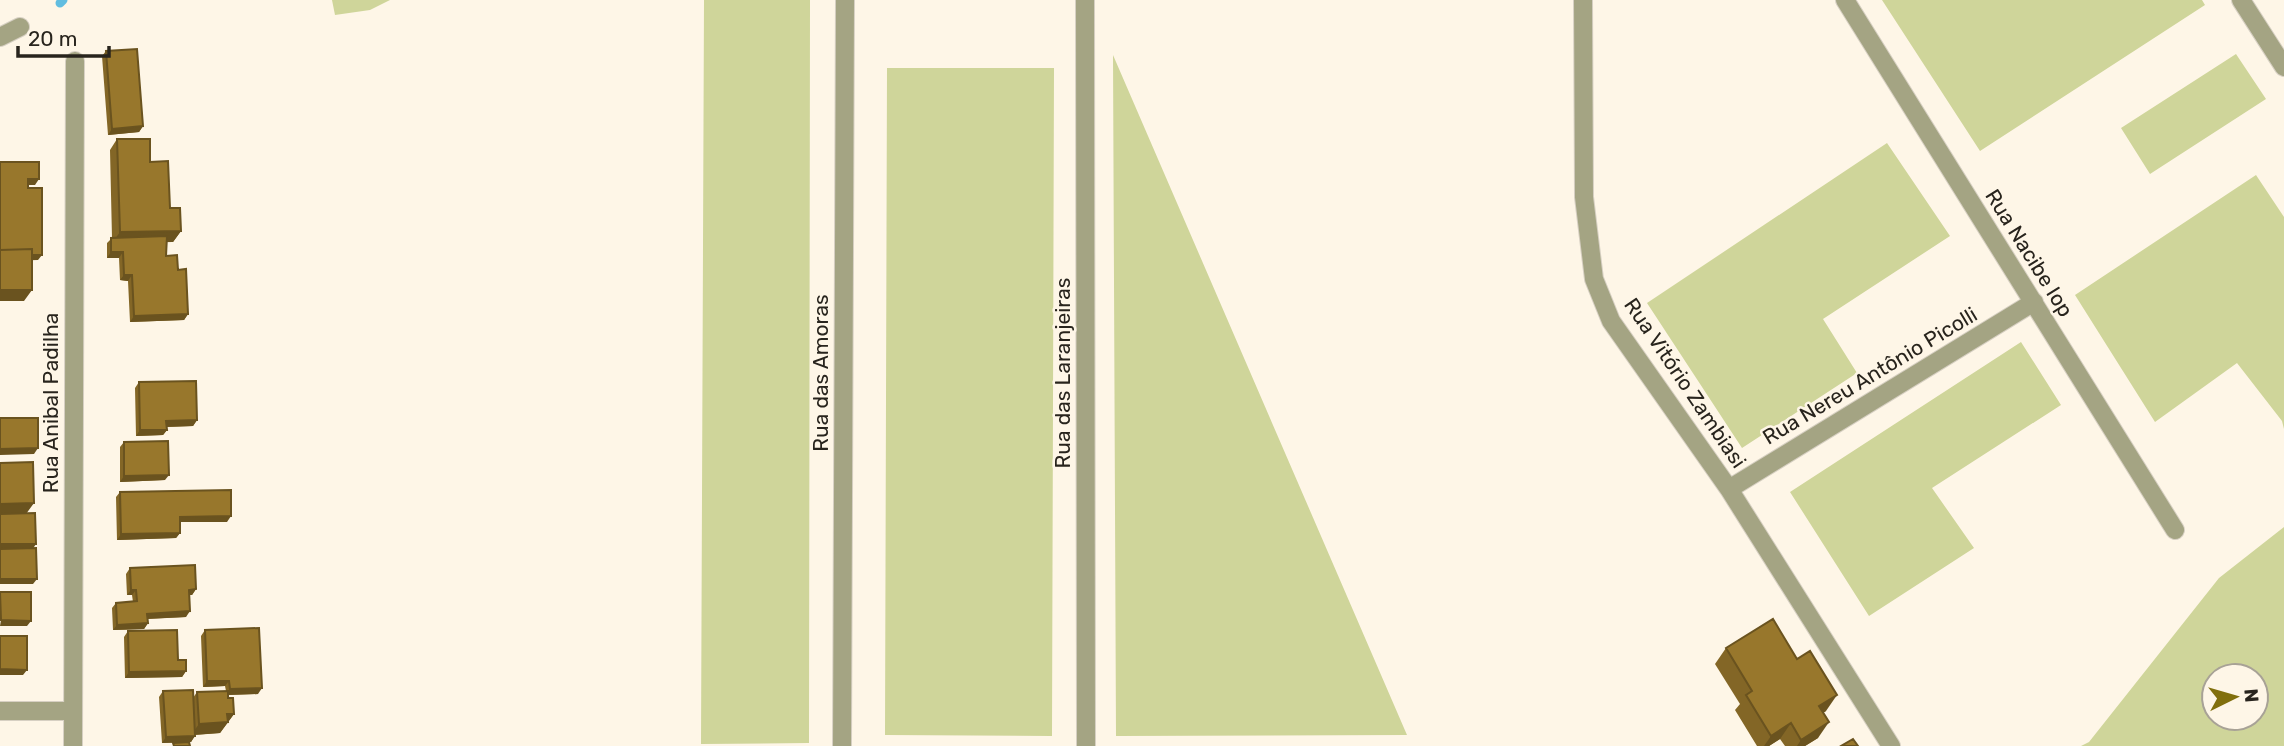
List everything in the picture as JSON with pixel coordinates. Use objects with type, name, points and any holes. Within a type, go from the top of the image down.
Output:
[{"type":"street","name":"Rua das Amoras","points":[[842,746],[845,0]]},
{"type":"street","name":"Rua das Laranjeiras","points":[[1085,0],[1086,746]]},
{"type":"street","name":"Rua Vitório Zambiasi","points":[[1583,0],[1584,197],[1594,279],[1611,321],[1729,489],[1891,746]]},
{"type":"street","name":"Rua Nacibe Iop","points":[[1845,0],[2175,530]]},
{"type":"street","points":[[2241,0],[2284,67]]},
{"type":"street","points":[[0,37],[20,27]]},
{"type":"street","name":"Rua Anibal Padilha","points":[[73,746],[75,61]]},
{"type":"street","name":"Rua Nereu Antônio Picolli","points":[[1729,489],[2034,302]]},
{"type":"street","points":[[0,711],[73,711]]},
{"type":"green space","points":[[332,0],[390,0],[370,10],[335,15]]},
{"type":"green space","points":[[704,0],[810,0],[809,743],[701,744]]},
{"type":"green space","points":[[1882,0],[2202,0],[2205,5],[1980,151]]},
{"type":"green space","points":[[2236,54],[2266,99],[2150,174],[2121,128]]},
{"type":"green space","points":[[1113,55],[1407,735],[1116,736]]},
{"type":"green space","points":[[887,68],[1054,68],[1052,736],[885,735]]},
{"type":"green space","points":[[1887,143],[1950,236],[1823,319],[1857,373],[1742,448],[1647,303]]},
{"type":"green space","points":[[2256,175],[2284,217],[2284,429],[2282,421],[2237,363],[2155,422],[2075,295]]},
{"type":"green space","points":[[2021,342],[2061,405],[1932,488],[1974,548],[1869,616],[1790,492]]},
{"type":"green space","points":[[2284,527],[2284,746],[2081,746],[2089,742],[2219,578]]},
{"type":"building","points":[[137,49],[143,126],[112,129],[106,51]]},
{"type":"building","points":[[117,139],[150,139],[150,162],[168,161],[170,208],[180,208],[181,231],[120,232]]},
{"type":"building","points":[[0,162],[39,162],[39,179],[28,179],[28,188],[42,188],[42,255],[32,255],[32,249],[0,250]]},
{"type":"building","points":[[167,236],[166,256],[177,255],[178,270],[186,269],[188,314],[134,316],[132,275],[124,275],[123,252],[111,252],[111,238]]},
{"type":"building","points":[[32,249],[32,290],[0,290],[0,250]]},
{"type":"building","points":[[196,381],[197,420],[166,421],[167,430],[140,430],[139,382]]},
{"type":"building","points":[[0,418],[38,418],[38,448],[0,449]]},
{"type":"building","points":[[168,441],[169,475],[124,476],[124,442]]},
{"type":"building","points":[[33,462],[34,503],[0,504],[0,463]]},
{"type":"building","points":[[231,490],[231,516],[180,517],[180,533],[121,534],[120,492]]},
{"type":"building","points":[[35,513],[36,544],[0,544],[0,514]]},
{"type":"building","points":[[36,548],[37,579],[0,579],[0,549]]},
{"type":"building","points":[[195,565],[196,589],[189,590],[190,611],[147,614],[148,623],[117,625],[116,603],[137,601],[136,590],[131,590],[130,568]]},
{"type":"building","points":[[0,592],[31,592],[31,621],[1,620]]},
{"type":"building","points":[[1773,619],[1797,659],[1810,651],[1837,695],[1819,706],[1829,722],[1801,740],[1791,723],[1771,736],[1746,695],[1752,691],[1726,648]]},
{"type":"building","points":[[259,628],[262,688],[230,689],[229,681],[207,681],[205,630]]},
{"type":"building","points":[[177,630],[178,660],[186,660],[186,671],[129,672],[128,631]]},
{"type":"building","points":[[0,636],[27,636],[27,670],[0,669]]},
{"type":"building","points":[[193,690],[195,736],[166,737],[163,691]]},
{"type":"building","points":[[228,691],[228,698],[233,698],[234,714],[227,714],[228,722],[199,724],[197,692]]},
{"type":"building","points":[[1853,739],[1858,746],[1841,746]]},
{"type":"building","points":[[189,742],[190,746],[174,746],[173,743]]},
{"type":"waterway","points":[[60,3],[63,0]]}]
